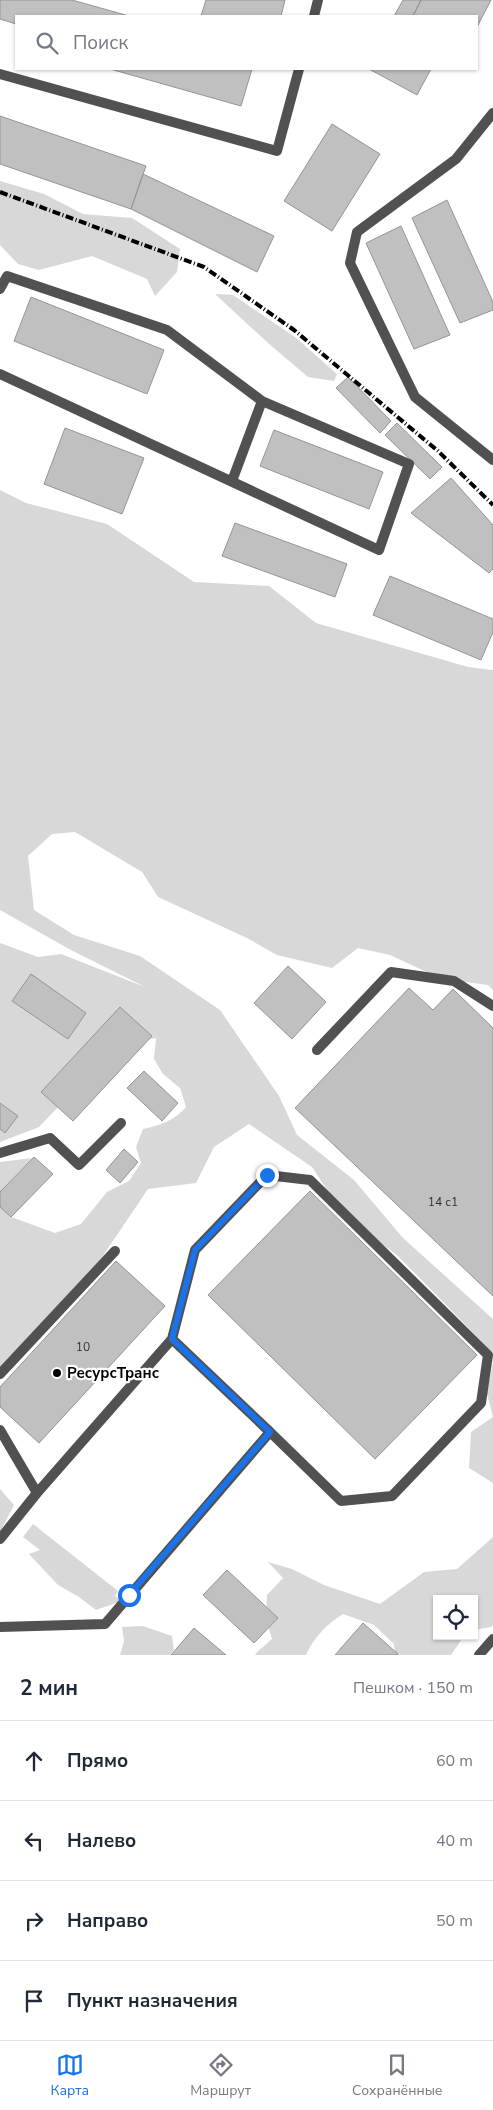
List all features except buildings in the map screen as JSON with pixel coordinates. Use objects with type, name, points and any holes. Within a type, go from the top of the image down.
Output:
[{"type":"lane","points":[[314,15],[318,0]]},
{"type":"lane","points":[[0,74],[277,151],[299,70]]},
{"type":"lane","points":[[493,113],[456,159],[356,232],[350,263],[415,397],[493,460]]},
{"type":"lane","points":[[0,289],[7,276],[167,330],[262,401],[409,464],[378,550],[0,374]]},
{"type":"lane","points":[[232,481],[262,401]]},
{"type":"lane","points":[[317,1050],[391,972],[454,981],[493,1006]]},
{"type":"lane","points":[[0,1153],[50,1138],[79,1165],[121,1123]]},
{"type":"lane","points":[[0,1539],[37,1493],[172,1339],[195,1250],[267,1175],[310,1180],[488,1355],[481,1402],[392,1496],[342,1501],[172,1339]]},
{"type":"lane","points":[[0,1374],[116,1251]]},
{"type":"lane","points":[[0,1430],[37,1493]]},
{"type":"lane","points":[[0,1628],[105,1624],[270,1432]]},
{"type":"lane","points":[[479,1655],[493,1639]]},
{"type":"shaded area","points":[[0,181],[44,194],[83,214],[132,218],[180,249],[177,272],[155,296],[147,279],[92,256],[39,270],[18,264],[0,245]]},
{"type":"shaded area","points":[[215,294],[233,295],[295,337],[337,374],[334,381],[308,377]]},
{"type":"shaded area","points":[[0,490],[26,503],[107,524],[194,582],[269,586],[316,623],[468,667],[493,670],[493,990],[488,985],[442,979],[390,955],[358,948],[332,968],[277,955],[247,938],[158,897],[142,872],[75,832],[52,834],[28,856],[34,910],[74,935],[140,956],[220,1010],[279,1096],[297,1135],[354,1180],[403,1238],[493,1319],[493,1353],[398,1256],[343,1214],[312,1167],[249,1124],[214,1147],[196,1183],[148,1189],[92,1272],[0,1371],[0,1207],[11,1217],[55,1233],[81,1224],[107,1192],[129,1181],[141,1163],[136,1147],[143,1129],[167,1122],[186,1107],[180,1088],[163,1074],[154,1059],[156,1038],[101,1049],[77,1087],[39,1127],[0,1142],[0,943],[38,957],[61,954],[145,987],[69,949],[0,910]]},
{"type":"shaded area","points":[[32,1158],[0,1192],[0,1162]]},
{"type":"shaded area","points":[[493,1362],[493,1417],[487,1394]]},
{"type":"shaded area","points":[[493,1417],[493,1483],[469,1468],[471,1432]]},
{"type":"shaded area","points":[[0,1489],[14,1505],[0,1532]]},
{"type":"shaded area","points":[[33,1524],[118,1591],[115,1596],[122,1601],[96,1610],[79,1597],[58,1585],[29,1554],[40,1550],[23,1537]]},
{"type":"shaded area","points":[[493,1537],[493,1625],[491,1627],[478,1629],[478,1595],[433,1595],[433,1640],[461,1640],[451,1655],[395,1655],[394,1644],[374,1625],[343,1614],[322,1632],[306,1655],[255,1655],[272,1639],[266,1620],[267,1595],[283,1578],[268,1562],[292,1569],[324,1585],[380,1604],[424,1572],[457,1569]]},
{"type":"shaded area","points":[[143,1626],[172,1636],[174,1650],[170,1655],[120,1655],[124,1641],[122,1627]]},
{"type":"railway","points":[[0,192],[204,267],[294,330],[438,451],[493,505]]},
{"type":"place","name":"РесурсТранс","points":[[57,1373]]},
{"type":"route","points":[[129,1595],[270,1432],[172,1339],[195,1250],[267,1175]]}]
